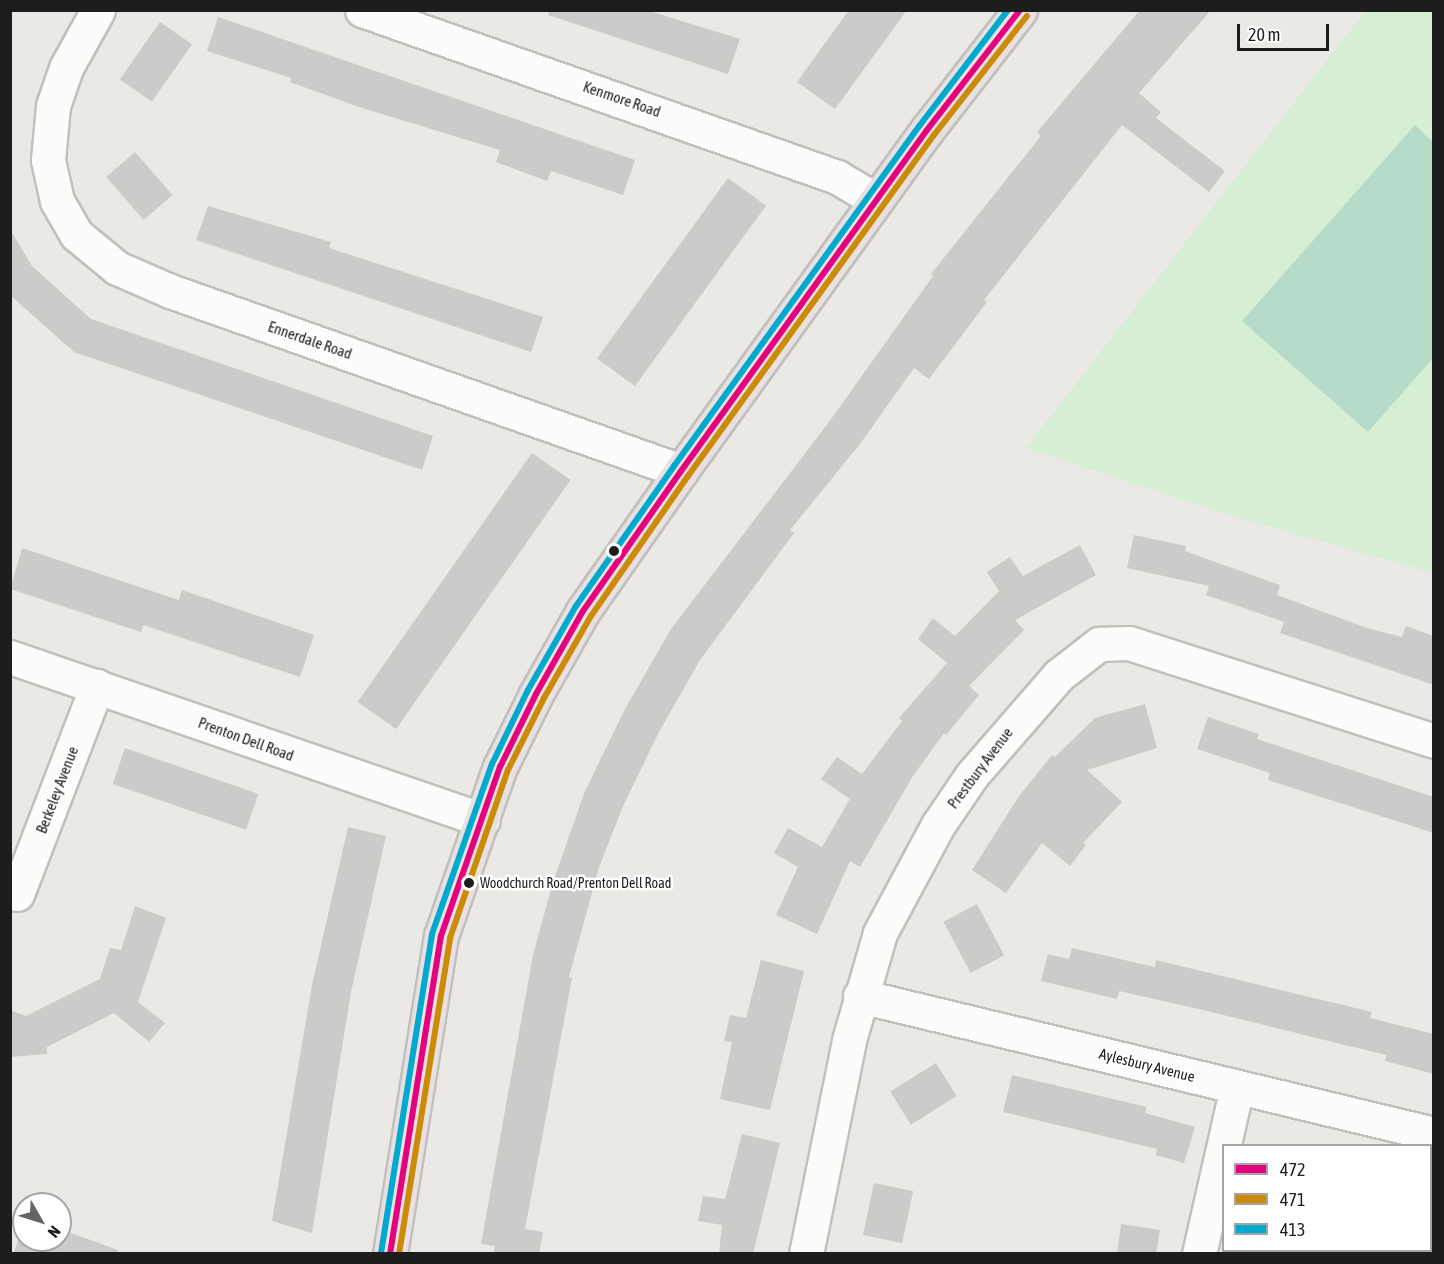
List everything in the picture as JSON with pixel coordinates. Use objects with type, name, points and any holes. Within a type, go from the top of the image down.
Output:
[{"type":"highway","points":[[390,1254],[441,936],[500,767],[583,611],[876,200],[1020,10]]},
{"type":"street","name":"Ennerdale Road","points":[[98,10],[66,68],[53,106],[48,160],[57,201],[77,235],[117,268],[170,291],[681,471]]},
{"type":"street","name":"Kenmore Road","points":[[362,10],[815,168],[876,200]]},
{"type":"street","name":"Prestbury Avenue","points":[[806,1254],[860,996],[880,933],[938,825],[1019,717],[1059,675],[1099,644],[1129,643],[1434,741]]},
{"type":"street","name":"Prenton Dell Road","points":[[10,657],[483,820]]},
{"type":"street","name":"Berkeley Avenue","points":[[18,894],[97,686]]},
{"type":"street","name":"Aylesbury Avenue","points":[[860,996],[1434,1134]]},
{"type":"street","points":[[1224,1144],[1237,1087]]},
{"type":"street","points":[[1199,1254],[1222,1153]]},
{"type":"green space","points":[[1365,11],[1433,11],[1433,573],[1225,514],[1026,448]]},
{"type":"green space","points":[[1415,125],[1433,142],[1433,358],[1368,432],[1242,321]]},
{"type":"building","points":[[549,10],[646,10],[740,39],[728,74],[548,15]]},
{"type":"building","points":[[849,10],[907,10],[835,109],[797,82]]},
{"type":"building","points":[[1140,10],[1211,10],[1139,93],[1161,112],[1156,118],[1225,171],[1209,192],[1122,125],[984,300],[987,302],[929,379],[914,368],[860,444],[790,530],[794,533],[700,660],[659,732],[624,804],[599,867],[569,977],[572,978],[525,1229],[543,1232],[539,1254],[493,1254],[495,1246],[481,1244],[533,955],[553,882],[585,791],[625,709],[671,629],[829,422],[933,276],[931,274],[1041,136],[1037,132]]},
{"type":"building","points":[[218,17],[635,160],[623,195],[551,171],[547,181],[496,162],[500,150],[359,107],[290,82],[291,78],[207,51]]},
{"type":"building","points":[[160,22],[192,44],[152,102],[120,79]]},
{"type":"building","points":[[135,152],[172,195],[144,220],[106,177]]},
{"type":"building","points":[[728,178],[766,206],[635,386],[597,358]]},
{"type":"building","points":[[208,206],[331,242],[329,248],[543,317],[531,352],[196,240]]},
{"type":"building","points":[[10,229],[32,266],[91,319],[433,436],[422,470],[74,352],[10,295]]},
{"type":"building","points":[[532,453],[571,480],[396,729],[358,702]]},
{"type":"building","points":[[1134,535],[1186,546],[1185,551],[1280,585],[1277,595],[1367,628],[1402,637],[1406,626],[1434,636],[1434,685],[1280,633],[1284,622],[1206,595],[1209,586],[1127,568]]},
{"type":"building","points":[[1080,545],[1096,575],[1015,620],[1024,630],[969,686],[979,695],[946,735],[944,733],[913,776],[860,867],[850,861],[817,934],[776,915],[798,867],[774,853],[788,828],[822,847],[850,799],[821,779],[837,757],[862,774],[902,721],[899,718],[947,663],[918,639],[933,618],[955,636],[999,591],[987,572],[1010,557],[1023,576]]},
{"type":"building","points":[[22,548],[179,600],[182,590],[314,635],[300,677],[143,625],[141,632],[10,589]]},
{"type":"building","points":[[1145,704],[1157,748],[1087,770],[1122,802],[1083,843],[1086,845],[1070,866],[1042,843],[1006,893],[972,870],[1019,796],[1052,755],[1055,757],[1095,718]]},
{"type":"building","points":[[1208,717],[1259,734],[1257,739],[1434,797],[1434,833],[1268,780],[1270,773],[1197,749]]},
{"type":"building","points":[[125,748],[258,794],[246,830],[113,784]]},
{"type":"building","points":[[348,827],[386,836],[351,992],[312,1233],[272,1221],[312,985]]},
{"type":"building","points":[[977,904],[1004,955],[971,973],[943,922]]},
{"type":"building","points":[[135,906],[166,918],[138,1002],[165,1023],[149,1042],[114,1013],[47,1047],[47,1054],[10,1057],[10,1010],[26,1016],[100,979],[110,948],[121,950]]},
{"type":"building","points":[[1072,948],[1155,967],[1156,960],[1372,1012],[1370,1018],[1434,1034],[1434,1074],[1385,1061],[1386,1055],[1203,1010],[1119,991],[1117,999],[1041,981],[1048,954],[1069,959]]},
{"type":"building","points":[[761,960],[804,971],[770,1110],[720,1099],[732,1042],[724,1041],[730,1015],[746,1018]]},
{"type":"building","points":[[936,1063],[957,1096],[911,1125],[890,1092]]},
{"type":"building","points":[[1012,1075],[1147,1107],[1145,1113],[1195,1127],[1184,1163],[1156,1155],[1157,1149],[1003,1112]]},
{"type":"building","points":[[742,1134],[780,1143],[753,1254],[719,1254],[722,1225],[698,1221],[703,1196],[725,1199]]},
{"type":"building","points":[[874,1183],[913,1191],[902,1243],[863,1235]]},
{"type":"building","points":[[1121,1224],[1160,1230],[1156,1254],[1117,1254]]},
{"type":"building","points":[[72,1233],[118,1250],[118,1254],[13,1254],[14,1252],[72,1252]]},
{"type":"transit line","name":"413","points":[[381,1253],[432,934],[492,764],[528,690],[576,606],[674,466],[920,125],[1008,10]]},
{"type":"transit line","name":"472","points":[[390,1254],[441,936],[500,767],[536,694],[583,611],[681,471],[927,130],[1020,10]]},
{"type":"transit line","name":"471","points":[[399,1254],[450,938],[508,770],[544,698],[591,616],[688,476],[934,135],[1027,16]]},
{"type":"place","name":"Woodchurch Road/Prenton Dell Road","points":[[469,883]]}]
